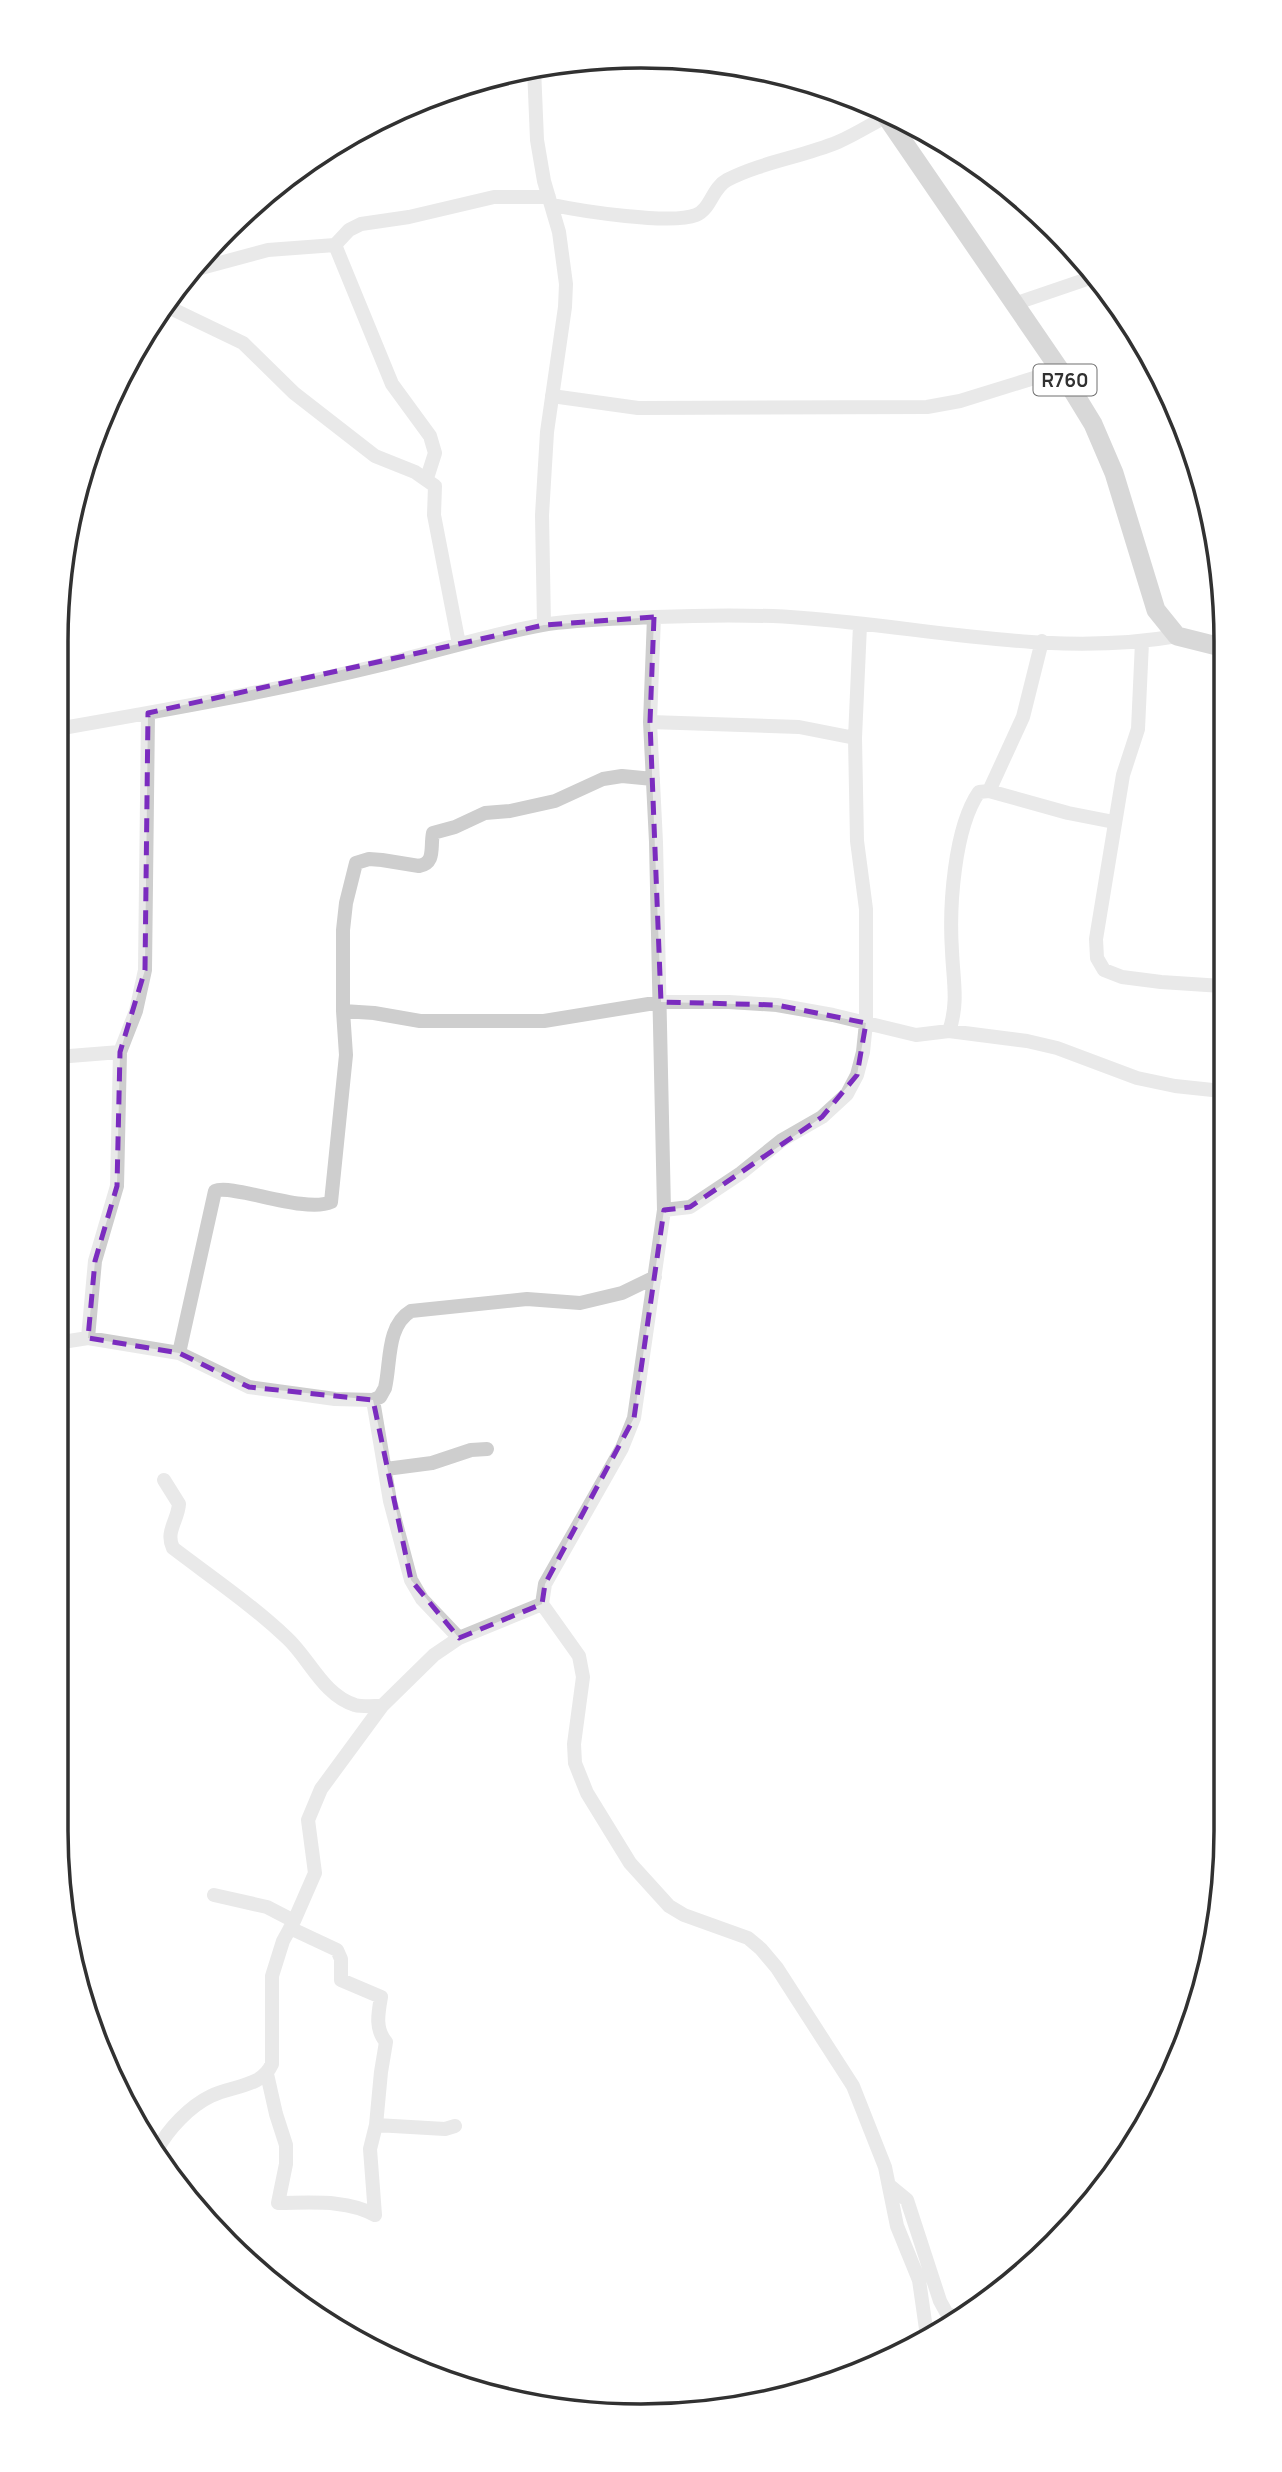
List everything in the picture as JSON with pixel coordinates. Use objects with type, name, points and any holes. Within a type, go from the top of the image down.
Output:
[{"type":"main road","name":"R760","points":[[892,126],[1060,370],[1093,424],[1114,473],[1156,610],[1178,636]]},
{"type":"main road","points":[[1178,636],[1214,646]]},
{"type":"street","points":[[534,78],[537,140],[559,232],[566,284],[552,396],[542,515],[544,625]]},
{"type":"street","points":[[207,266],[268,250],[335,245],[349,230],[361,224],[409,217],[494,197],[551,201],[590,213],[643,217],[698,215],[724,182],[751,169],[837,142],[874,118]]},
{"type":"street","points":[[335,245],[392,384],[430,436],[435,453],[426,478]]},
{"type":"street","points":[[1014,304],[1085,280]]},
{"type":"street","points":[[174,310],[243,343],[294,393],[375,456],[426,478],[435,486],[433,515],[459,643]]},
{"type":"street","points":[[552,396],[638,408],[928,407],[960,401],[1060,370]]},
{"type":"street","points":[[68,727],[382,665],[459,643],[544,625],[741,614],[803,618],[957,636],[1042,641],[1142,642],[1178,636]]},
{"type":"street","points":[[654,617],[650,722],[661,1002],[664,1210],[634,1418],[622,1448],[544,1584],[542,1604],[579,1656],[583,1677],[575,1763],[587,1793],[630,1863],[669,1906],[684,1915],[748,1938],[761,1949],[777,1968],[853,2086],[885,2167],[897,2226],[919,2280],[926,2328]]},
{"type":"street","points":[[664,1210],[690,1207],[741,1173],[782,1140],[822,1117],[847,1094],[857,1075],[866,1023],[866,909],[857,841],[855,738],[860,625]]},
{"type":"street","points":[[989,791],[1023,717],[1042,641]]},
{"type":"street","points":[[1142,642],[1138,729],[1123,775],[1114,822],[1096,939],[1097,958],[1104,971],[1122,977],[1214,985]]},
{"type":"street","points":[[89,1338],[95,1261],[117,1186],[120,1052],[136,1011],[145,970],[148,713]]},
{"type":"street","points":[[650,722],[799,727],[855,738]]},
{"type":"street","points":[[179,1353],[215,1191],[224,1189],[264,1199],[316,1205],[331,1202],[346,1055],[343,930],[346,903],[356,863],[369,859],[425,865],[431,859],[433,833],[440,829],[455,827],[485,813],[510,811],[555,801],[603,779],[622,776],[653,779]]},
{"type":"street","points":[[949,1031],[954,1017],[956,996],[951,931],[956,864],[972,802],[979,792],[989,791],[1068,813],[1114,822]]},
{"type":"street","points":[[343,1011],[419,1021],[544,1021],[661,1002],[777,1005],[916,1035],[949,1031],[1027,1041],[1057,1048],[1138,1078],[1175,1086],[1214,1090]]},
{"type":"street","points":[[68,1056],[120,1052]]},
{"type":"street","points":[[68,1341],[89,1338],[179,1353],[249,1387],[335,1399],[373,1400],[380,1397],[385,1388],[397,1324],[411,1311],[527,1299],[580,1303],[622,1293],[655,1277]]},
{"type":"street","points":[[373,1400],[390,1501],[411,1580],[422,1599],[459,1638]]},
{"type":"street","points":[[386,1469],[432,1463],[471,1450],[487,1449]]},
{"type":"street","points":[[164,1480],[178,1504],[170,1535],[173,1548],[216,1578],[288,1639],[322,1682],[340,1696],[355,1705],[382,1706]]},
{"type":"street","points":[[162,2144],[195,2105],[215,2094],[250,2084],[267,2074],[272,2064],[272,1976],[283,1941],[315,1873],[308,1820],[321,1788],[382,1706],[434,1655],[459,1638],[542,1604]]},
{"type":"street","points":[[214,1895],[267,1907],[292,1925],[337,1950],[341,1959],[341,1980],[381,1997],[378,2026],[380,2035],[386,2042],[386,2051],[381,2072],[376,2126],[370,2149],[375,2214],[361,2207],[345,2204],[278,2203],[286,2164],[286,2145],[267,2074]]},
{"type":"street","points":[[376,2126],[445,2129],[455,2126]]},
{"type":"street","points":[[890,2186],[907,2200],[940,2301],[948,2314]]},
{"type":"highlighted area","points":[[654,617],[650,722],[661,1002],[777,1005],[866,1023],[857,1075],[822,1117],[690,1207],[664,1210],[634,1418],[545,1584],[542,1604],[459,1638],[411,1580],[373,1400],[249,1387],[179,1353],[88,1338],[95,1261],[117,1186],[120,1052],[145,970],[148,713],[544,625]]}]
